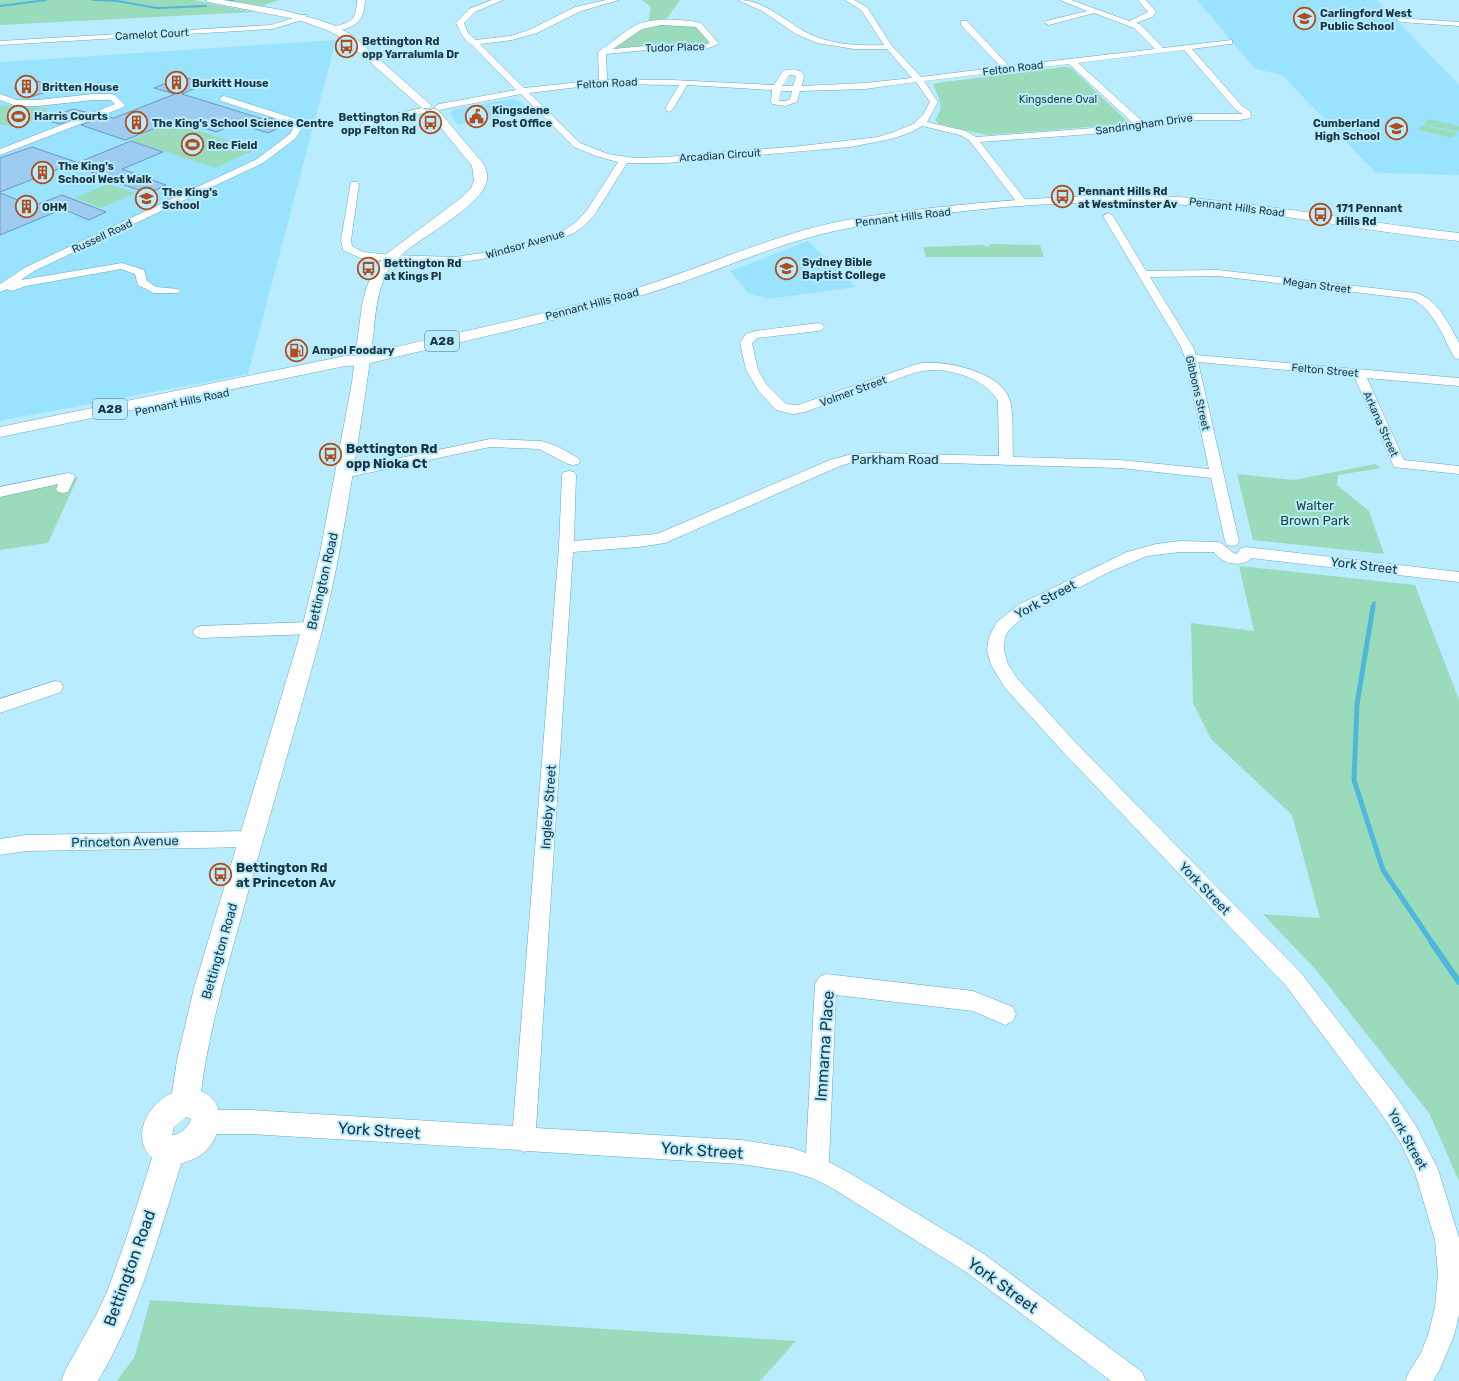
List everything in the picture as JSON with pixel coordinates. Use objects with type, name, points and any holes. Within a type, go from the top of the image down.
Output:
[{"type":"main road","name":"Bettington Road","points":[[78,1381],[89,1364],[115,1312],[146,1225],[170,1150],[185,1148],[199,1137],[195,1112],[191,1060],[208,988],[312,628],[330,553],[362,360],[369,305],[373,289],[379,274],[390,258],[466,201],[477,190],[481,182],[481,174],[478,165],[430,109],[349,38],[335,29],[303,17],[211,0]]},
{"type":"main road","name":"Pennant Hills Road","points":[[0,432],[345,361],[362,360],[540,318],[626,295],[676,280],[783,241],[829,228],[939,212],[1024,203],[1119,199],[1201,201],[1408,232],[1459,237]]},
{"type":"main road","name":"Pennant Hills Road","points":[[0,441],[349,367],[362,360]]},
{"type":"street","points":[[335,29],[357,20],[360,15],[361,0]]},
{"type":"street","name":"Arcadian Circuit","points":[[496,0],[477,6],[464,14],[460,23],[465,34],[472,43],[577,145],[590,152],[624,160],[656,160],[778,151],[859,143],[906,131],[921,123],[929,116],[934,102],[918,80],[889,47],[864,9],[852,1]]},
{"type":"street","points":[[472,43],[512,38],[534,31],[578,9],[604,1],[615,0]]},
{"type":"street","points":[[742,0],[761,8],[798,32],[814,40],[857,47],[889,47]]},
{"type":"street","points":[[1064,0],[1136,26],[1161,50]]},
{"type":"street","points":[[1129,23],[1149,15],[1152,12],[1142,0]]},
{"type":"street","points":[[852,1],[864,1]]},
{"type":"street","points":[[1049,23],[1094,11]]},
{"type":"street","name":"Camelot Court","points":[[0,43],[265,27],[279,25],[303,17]]},
{"type":"street","points":[[1401,20],[1459,24]]},
{"type":"street","name":"Tudor Place","points":[[670,23],[698,26],[715,44],[706,47],[656,47],[606,52],[639,27],[645,25],[670,23]]},
{"type":"street","points":[[964,23],[1007,69]]},
{"type":"street","name":"Felton Road","points":[[364,132],[364,128],[372,122],[430,109],[522,91],[603,82],[632,81],[797,89],[865,86],[1229,42]]},
{"type":"street","name":"Sandringham Drive","points":[[974,140],[1120,129],[1189,117],[1240,117],[1247,115],[1239,108],[1186,48]]},
{"type":"street","points":[[603,82],[600,59],[601,54],[606,52]]},
{"type":"street","points":[[1071,61],[1142,126]]},
{"type":"street","points":[[794,72],[799,74],[800,76],[797,89],[794,100],[790,103],[782,104],[775,102],[776,88],[786,73],[794,72]]},
{"type":"street","points":[[669,109],[684,83]]},
{"type":"street","points":[[0,97],[16,102],[38,103],[93,97],[112,97],[122,105],[0,152]]},
{"type":"street","name":"Russell Road","points":[[0,292],[30,269],[260,161],[293,136],[298,128],[293,121],[224,99]]},
{"type":"street","points":[[921,123],[963,133],[974,140],[1024,203]]},
{"type":"street","name":"Windsor Avenue","points":[[354,184],[346,248],[360,255],[390,258],[443,260],[466,259],[556,237],[575,228],[591,212],[624,160]]},
{"type":"street","name":"Gibbons Street","points":[[1108,216],[1187,347],[1191,358],[1217,474],[1225,544]]},
{"type":"street","points":[[0,292],[23,283],[122,266],[140,272],[142,283],[154,290],[174,290]]},
{"type":"street","name":"Megan Street","points":[[1143,274],[1218,273],[1416,296],[1423,299],[1432,307],[1459,355]]},
{"type":"street","name":"Volmer Street","points":[[818,327],[762,334],[747,339],[746,347],[752,370],[756,378],[762,387],[781,407],[793,410],[800,409],[921,367],[928,366],[946,368],[988,382],[1003,395],[1006,461]]},
{"type":"street","name":"Felton Street","points":[[1191,358],[1459,382]]},
{"type":"street","name":"Arkana Street","points":[[1359,373],[1399,464],[1459,470]]},
{"type":"street","points":[[344,474],[490,443],[541,446],[552,449],[573,460]]},
{"type":"street","name":"Parkham Road","points":[[566,547],[660,539],[835,463],[852,458],[874,457],[1127,465],[1217,474]]},
{"type":"street","name":"Ingleby Street","points":[[524,1140],[566,547],[569,475]]},
{"type":"street","points":[[0,492],[68,477],[63,490]]},
{"type":"street","name":"York Street","points":[[1418,1381],[1430,1362],[1441,1336],[1448,1307],[1451,1274],[1447,1240],[1437,1202],[1426,1169],[1408,1134],[1388,1104],[1294,980],[1065,743],[1010,683],[1004,674],[996,655],[995,644],[1002,626],[1019,611],[1134,554],[1162,547],[1225,544],[1221,553],[1233,558],[1241,558],[1246,552],[1459,576]]},
{"type":"street","points":[[201,632],[312,628]]},
{"type":"street","points":[[0,706],[55,687]]},
{"type":"street","name":"Princeton Avenue","points":[[0,847],[26,843],[251,839]]},
{"type":"street","name":"Immarna Place","points":[[817,1168],[826,984],[973,1001],[1005,1014]]},
{"type":"street","name":"York Street","points":[[195,1112],[250,1122],[524,1140],[741,1152],[792,1160],[817,1168],[840,1180],[975,1263],[1133,1381]]},
{"type":"shaded area","name":"Cumberland High School","points":[[1197,0],[1377,0],[1459,85],[1459,175],[1376,173],[1282,75],[1255,69]]},
{"type":"shaded area","name":"The King's School","points":[[336,40],[248,374],[0,421],[0,62]]},
{"type":"shaded area","points":[[510,99],[519,101],[531,111],[458,125],[449,113],[455,109]]},
{"type":"shaded area","name":"Sydney Bible Baptist College","points":[[808,241],[856,287],[768,299],[748,293],[730,271]]},
{"type":"green space","points":[[0,0],[193,0],[253,12],[0,25]]},
{"type":"green space","points":[[225,0],[279,0],[262,6]]},
{"type":"green space","points":[[642,0],[680,0],[665,21],[648,22],[651,7]]},
{"type":"green space","points":[[669,24],[696,27],[710,41],[706,45],[612,48],[647,26]]},
{"type":"green space","name":"Kingsdene Oval","points":[[1064,67],[1071,68],[1127,121],[1125,124],[986,135],[939,124],[935,120],[940,111],[939,98],[933,85],[936,83]]},
{"type":"green space","name":"Harris Courts","points":[[0,106],[49,108],[25,126],[0,125]]},
{"type":"green space","points":[[1429,119],[1459,126],[1459,130],[1457,132],[1424,124]]},
{"type":"green space","name":"Rec Field","points":[[172,123],[257,149],[215,168],[130,140]]},
{"type":"green space","points":[[1423,125],[1457,133],[1452,138],[1418,130]]},
{"type":"green space","points":[[108,184],[135,193],[101,208],[75,198]]},
{"type":"green space","points":[[989,244],[1040,245],[1044,257],[926,257],[923,247],[982,245],[990,247]]},
{"type":"green space","name":"Walter Brown Park","points":[[1375,464],[1381,468],[1338,475],[1337,485],[1369,511],[1384,554],[1253,540],[1237,474],[1294,480]]},
{"type":"green space","points":[[78,477],[48,543],[0,550],[0,495]]},
{"type":"green space","points":[[1239,566],[1415,585],[1459,700],[1459,1181],[1429,1113],[1316,970],[1263,914],[1320,918],[1292,815],[1211,739],[1193,703],[1191,623],[1254,631]]},
{"type":"green space","points":[[150,1300],[796,1341],[760,1381],[117,1381],[135,1356]]},
{"type":"building","points":[[183,77],[207,83],[182,94],[266,120],[270,118],[287,124],[268,133],[236,123],[217,132],[177,120],[125,140],[81,125],[105,116],[114,118],[175,94],[154,88]]},
{"type":"building","points":[[37,81],[58,88],[31,97],[14,88]]},
{"type":"building","points":[[73,109],[89,113],[60,124],[44,120]]},
{"type":"building","points":[[131,141],[163,152],[122,169],[166,185],[149,193],[108,180],[110,179],[72,165]]},
{"type":"building","points":[[32,147],[76,162],[0,192],[0,158]]},
{"type":"building","points":[[0,193],[33,206],[62,195],[106,212],[89,220],[63,209],[0,235]]},
{"type":"waterway","points":[[0,6],[46,0]]},
{"type":"waterway","points":[[93,0],[117,1],[157,8],[206,6]]},
{"type":"waterway","points":[[1373,608],[1374,603]]},
{"type":"waterway","points":[[1373,607],[1357,704],[1354,780],[1383,870],[1433,944]]},
{"type":"waterway","points":[[1432,943],[1459,982]]},
{"type":"place","name":"Carlingford West Public School","points":[[1304,19]]},
{"type":"place","name":"Bettington Rd opp Yarralumla Dr","points":[[346,47]]},
{"type":"place","name":"Burkitt House","points":[[176,83]]},
{"type":"place","name":"Britten House","points":[[26,87]]},
{"type":"place","name":"Harris Courts","points":[[19,116]]},
{"type":"place","name":"Kingsdene Post Office","points":[[477,116]]},
{"type":"place","name":"The King's School Science Centre","points":[[136,123]]},
{"type":"place","name":"Bettington Rd opp Felton Rd","points":[[431,123]]},
{"type":"place","name":"Cumberland High School","points":[[1396,129]]},
{"type":"place","name":"Rec Field","points":[[193,145]]},
{"type":"place","name":"The King's School West Walk","points":[[42,172]]},
{"type":"place","name":"Pennant Hills Rd at Westminster Av","points":[[1062,197]]},
{"type":"place","name":"The King's School","points":[[147,198]]},
{"type":"place","name":"OHM","points":[[26,207]]},
{"type":"place","name":"171 Pennant Hills Rd","points":[[1321,214]]},
{"type":"place","name":"Sydney Bible Baptist College","points":[[787,268]]},
{"type":"place","name":"Bettington Rd at Kings Pl","points":[[369,269]]},
{"type":"place","name":"Ampol Foodary","points":[[297,350]]},
{"type":"place","name":"Bettington Rd opp Nioka Ct","points":[[331,455]]},
{"type":"place","name":"Bettington Rd at Princeton Av","points":[[221,874]]}]
